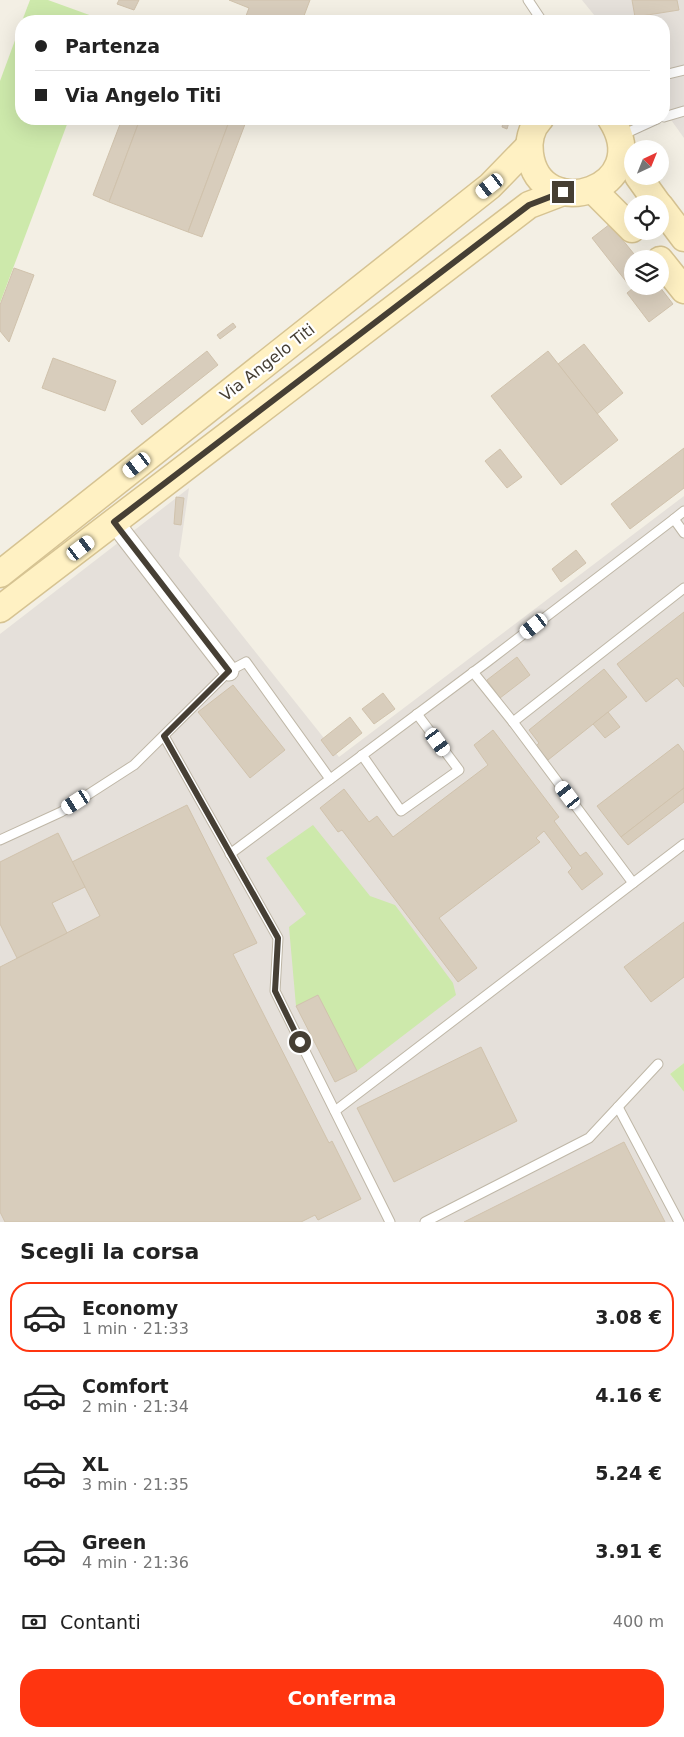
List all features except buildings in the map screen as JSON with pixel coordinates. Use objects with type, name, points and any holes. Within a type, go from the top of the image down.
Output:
[{"type":"main road","points":[[536,125],[531,134],[529,146],[531,162],[538,175],[549,186],[563,192],[578,194],[593,190],[604,184],[618,165],[621,144]]},
{"type":"main road","name":"Via Angelo Titi","points":[[0,574],[490,186],[529,146]]},
{"type":"main road","points":[[593,190],[624,220]]},
{"type":"main road","points":[[0,609],[529,205],[563,192]]},
{"type":"main road","points":[[669,218],[684,238]]},
{"type":"main road","points":[[643,240],[652,250]]},
{"type":"main road","points":[[669,271],[684,290]]},
{"type":"street","points":[[106,489],[111,525],[229,671]]},
{"type":"street","points":[[76,513],[111,525]]},
{"type":"lane","points":[[528,0],[538,15]]},
{"type":"lane","points":[[670,74],[684,70]]},
{"type":"lane","points":[[670,115],[684,111]]},
{"type":"lane","points":[[621,144],[648,125]]},
{"type":"lane","points":[[230,854],[418,714],[684,511]]},
{"type":"lane","points":[[674,519],[684,533]]},
{"type":"lane","points":[[513,722],[684,588]]},
{"type":"lane","points":[[0,840],[61,812],[134,765],[229,671],[246,662],[330,780]]},
{"type":"lane","points":[[473,672],[634,883]]},
{"type":"lane","points":[[362,755],[401,811],[459,770],[418,714]]},
{"type":"lane","points":[[164,736],[278,938],[275,991],[390,1222]]},
{"type":"lane","points":[[335,1111],[684,844]]},
{"type":"lane","points":[[424,1222],[589,1138],[658,1064]]},
{"type":"lane","points":[[618,1107],[679,1222]]},
{"type":"shaded area","points":[[582,0],[684,0],[684,138],[670,118],[670,15],[594,15]]},
{"type":"shaded area","points":[[189,488],[179,556],[339,757],[684,496],[684,1063],[670,1074],[684,1092],[684,1222],[0,1222],[0,634]]},
{"type":"green space","points":[[30,0],[48,0],[89,15],[24,15]]},
{"type":"green space","points":[[15,40],[15,125],[67,125],[0,303],[0,81]]},
{"type":"green space","points":[[313,825],[370,896],[395,905],[453,983],[456,995],[357,1071],[318,995],[296,1006],[289,927],[306,914],[266,858]]},
{"type":"green space","points":[[684,1063],[684,1092],[670,1074]]},
{"type":"route","points":[[300,1042],[275,991],[278,938],[164,736],[229,671],[114,522],[529,205],[563,192]]}]
